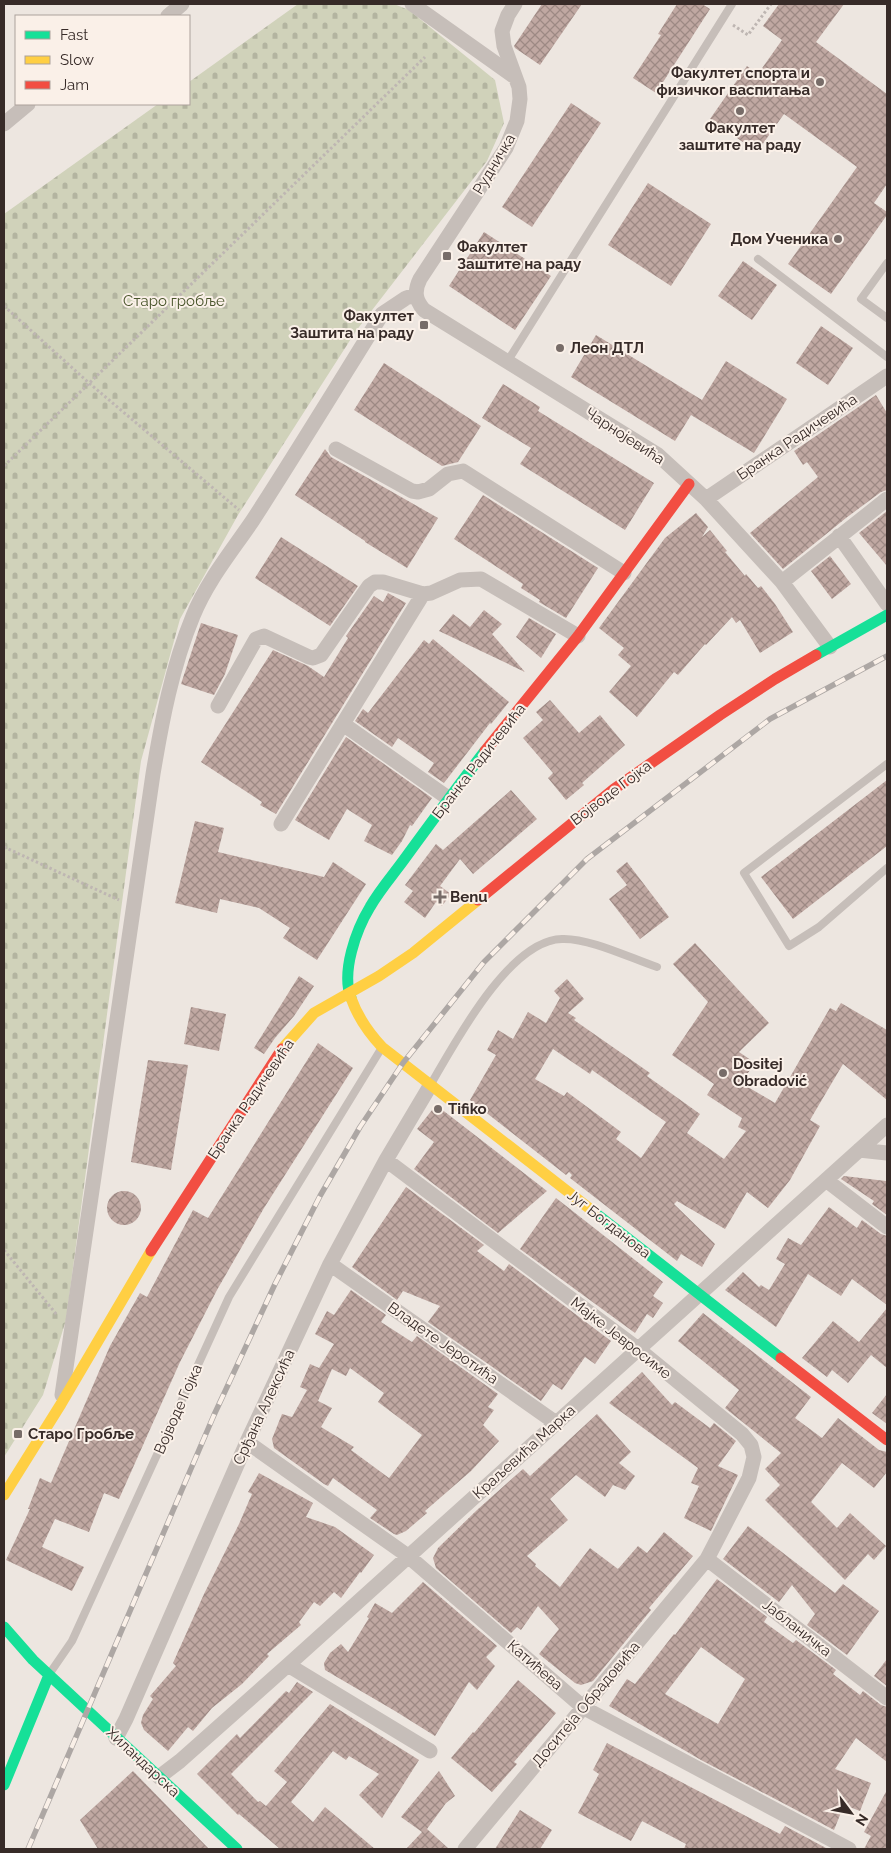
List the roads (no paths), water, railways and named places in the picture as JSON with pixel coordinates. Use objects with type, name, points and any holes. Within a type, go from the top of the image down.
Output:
[{"type":"street","points":[[169,15],[182,4]]},
{"type":"street","points":[[412,4],[515,77]]},
{"type":"street","name":"Рудничка","points":[[415,295],[416,286],[420,279],[506,148],[512,135],[519,110],[518,87],[504,46],[502,31],[508,15],[515,4]]},
{"type":"street","points":[[4,124],[27,105]]},
{"type":"street","points":[[61,1404],[160,730],[179,654],[193,615],[206,589],[252,521],[382,314],[406,298],[415,295]]},
{"type":"street","name":"Чарнојевића","points":[[415,295],[418,304],[424,310],[658,455],[706,499],[782,582],[830,647]]},
{"type":"street","name":"Бранка Радичевића","points":[[706,499],[887,376]]},
{"type":"street","points":[[336,449],[412,491],[418,492],[429,489],[448,474],[463,471],[624,573]]},
{"type":"street","name":"Бранка Радичевића","points":[[4,1495],[61,1404],[148,1255],[284,1046],[314,1013],[349,993],[348,964],[357,935],[369,908],[448,798],[578,636],[689,484]]},
{"type":"street","points":[[782,582],[887,499]]},
{"type":"street","points":[[839,536],[887,604]]},
{"type":"street","points":[[218,706],[256,640],[260,637],[269,638],[309,657],[318,657],[324,653],[369,586],[378,582],[423,594],[431,593],[460,580],[481,579],[578,636]]},
{"type":"street","points":[[281,824],[423,594]]},
{"type":"street","name":"Војводе Гојка","points":[[349,993],[413,953],[614,789],[775,679],[887,615]]},
{"type":"street","points":[[343,724],[448,798]]},
{"type":"street","name":"Југ Богданова","points":[[349,993],[357,1015],[368,1032],[382,1047],[887,1440]]},
{"type":"street","name":"Срђана Алексића","points":[[116,1738],[247,1442],[330,1264],[386,1160],[430,1086]]},
{"type":"street","name":"Краљевића Марка","points":[[159,1777],[180,1761],[288,1665],[887,1125]]},
{"type":"street","points":[[859,1150],[887,1153]]},
{"type":"street","name":"Мајке Јевросиме","points":[[386,1160],[638,1349],[742,1434],[751,1445],[754,1457],[749,1478],[707,1559]]},
{"type":"street","points":[[826,1180],[887,1227]]},
{"type":"street","name":"Владете Јеротића","points":[[330,1264],[556,1423]]},
{"type":"street","name":"Катићева","points":[[247,1442],[408,1556],[584,1708],[847,1849]]},
{"type":"street","name":"Јабланичка","points":[[707,1559],[887,1698]]},
{"type":"street","name":"Доситеја Обрадовића","points":[[465,1849],[707,1559]]},
{"type":"street","name":"Хиландарска","points":[[4,1628],[49,1675],[237,1849]]},
{"type":"street","points":[[288,1665],[430,1751]]},
{"type":"street","name":"Војводе Гојка","points":[[4,1785],[49,1675]]},
{"type":"lane","points":[[507,362],[732,4]]},
{"type":"lane","points":[[758,259],[887,357]]},
{"type":"lane","points":[[887,263],[861,299],[887,318]]},
{"type":"lane","points":[[887,764],[744,873],[789,946],[819,927],[887,868]]},
{"type":"lane","points":[[430,1086],[485,997],[512,967],[546,942],[563,939],[592,944],[657,967]]},
{"type":"lane","name":"Војводе Гојка","points":[[49,1675],[72,1641],[229,1297],[382,1047]]},
{"type":"railway","points":[[28,1849],[214,1415],[275,1284],[320,1196],[360,1127],[403,1063],[484,962],[587,859],[770,719],[887,656]]},
{"type":"place","name":"Факултет спорта и физичког васпитања","points":[[820,82]]},
{"type":"place","name":"Факултет заштите на раду","points":[[740,111]]},
{"type":"place","name":"Дом Ученика","points":[[838,239]]},
{"type":"place","name":"Факултет Заштите на раду","points":[[447,256]]},
{"type":"place","name":"Факултет Заштита на раду","points":[[424,325]]},
{"type":"place","name":"Леон ДТЛ","points":[[560,348]]},
{"type":"place","name":"Benu","points":[[440,897]]},
{"type":"place","name":"Dositej Obradović","points":[[723,1073]]},
{"type":"place","name":"Tifiko","points":[[438,1109]]},
{"type":"place","name":"Старо Гробље","points":[[18,1434]]},
{"type":"park label","name":"Старо гробље","points":[[174,301]]}]
